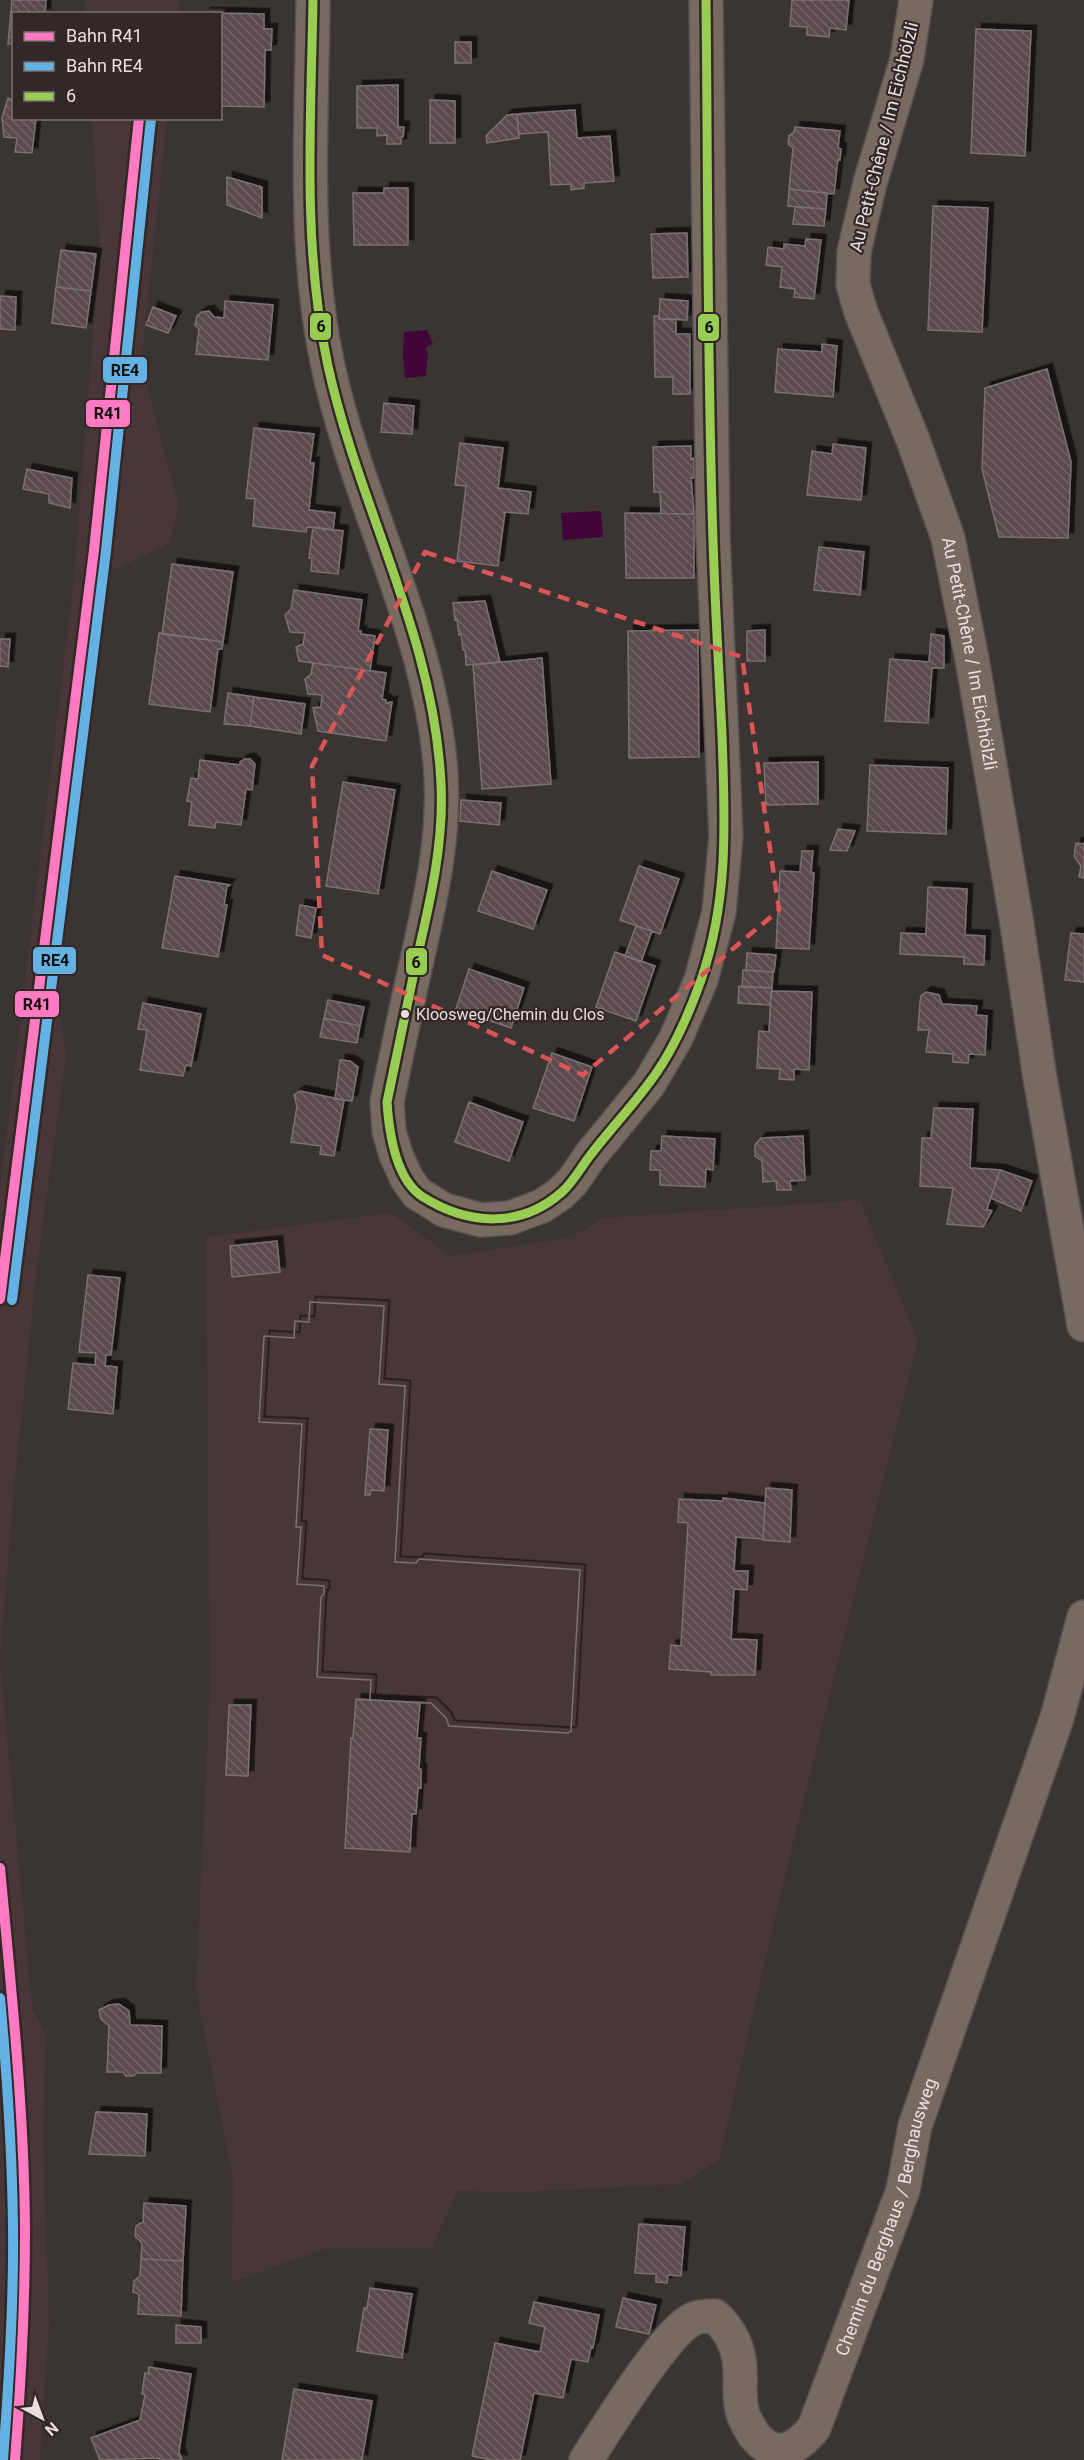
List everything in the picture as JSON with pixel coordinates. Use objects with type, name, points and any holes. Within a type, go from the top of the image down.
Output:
[{"type":"street","points":[[313,0],[311,213],[315,287],[328,366],[351,456],[399,585],[420,655],[434,712],[441,765],[437,869],[387,1102],[389,1131],[399,1163],[417,1193],[444,1210],[481,1220],[510,1218],[542,1206],[560,1194],[573,1181],[590,1156],[649,1083],[676,1038],[701,980],[719,912],[726,836],[713,525],[706,0]]},
{"type":"street","name":"Au Petit-Chêne / Im Eichhölzli","points":[[916,0],[907,59],[864,206],[854,252],[853,285],[861,312],[929,483],[948,538],[972,659],[1040,1078],[1084,1325]]},
{"type":"street","name":"Chemin du Berghaus / Berghausweg","points":[[586,2460],[672,2336],[692,2320],[709,2316],[716,2316],[732,2335],[739,2359],[742,2412],[762,2447],[770,2454],[778,2455],[801,2444],[814,2428],[903,2190],[915,2126],[1058,1718],[1084,1617]]},
{"type":"highlighted area","points":[[425,552],[742,657],[779,910],[583,1075],[322,955],[312,766]]},
{"type":"shaded area","points":[[85,0],[180,0],[178,12],[85,12]]},
{"type":"shaded area","points":[[92,120],[167,120],[141,364],[179,506],[170,543],[101,576],[58,1003],[66,1056],[37,1266],[13,1498],[0,1659],[0,1189],[73,588],[100,247]]},
{"type":"shaded area","points":[[427,330],[433,344],[425,348],[428,353],[426,376],[405,378],[404,332]]},
{"type":"shaded area","points":[[601,511],[603,537],[563,540],[561,513]]},
{"type":"shaded area","points":[[860,1200],[918,1341],[781,1892],[719,2160],[681,2184],[522,2192],[457,2191],[432,2248],[327,2248],[232,2282],[233,2180],[196,1989],[210,1687],[206,1237],[391,1213],[451,1256],[572,1237],[603,1218]]},
{"type":"shaded area","points":[[0,1659],[32,2009],[46,2034],[43,2139],[49,2323],[40,2460],[0,2460]]},
{"type":"building","points":[[12,0],[46,0],[45,12],[12,12],[12,44],[8,44]]},
{"type":"building","points":[[792,0],[849,0],[846,30],[830,28],[829,37],[807,35],[807,27],[790,26]]},
{"type":"building","points":[[222,13],[264,14],[264,29],[272,29],[271,50],[265,50],[264,107],[222,106]]},
{"type":"building","points":[[976,29],[1031,31],[1025,156],[971,153]]},
{"type":"building","points":[[455,42],[471,42],[471,63],[455,63]]},
{"type":"building","points":[[398,85],[398,127],[404,127],[403,137],[401,137],[401,144],[387,144],[387,135],[377,136],[377,128],[357,128],[357,86]]},
{"type":"building","points":[[8,98],[12,100],[12,120],[36,120],[32,153],[15,152],[17,138],[4,137],[2,118]]},
{"type":"building","points":[[430,100],[455,101],[455,143],[430,143]]},
{"type":"building","points":[[575,110],[577,138],[610,136],[614,181],[584,183],[584,188],[571,190],[571,184],[551,185],[548,132],[519,134],[517,114]]},
{"type":"building","points":[[517,114],[519,138],[487,143],[486,136],[507,115]]},
{"type":"building","points":[[795,127],[840,131],[838,148],[841,149],[840,160],[838,159],[834,194],[789,189],[793,148],[788,144],[789,136],[794,132]]},
{"type":"building","points":[[227,177],[262,187],[262,218],[227,205]]},
{"type":"building","points":[[384,188],[408,188],[408,245],[354,245],[353,193],[384,193]]},
{"type":"building","points":[[789,189],[827,193],[826,209],[788,206]]},
{"type":"building","points":[[933,206],[988,208],[982,332],[928,330]]},
{"type":"building","points":[[795,207],[826,209],[824,226],[793,224]]},
{"type":"building","points":[[687,233],[688,277],[653,278],[651,234]]},
{"type":"building","points":[[806,239],[821,240],[814,299],[794,297],[795,289],[780,287],[782,267],[766,265],[768,247],[784,249],[784,244],[805,246]]},
{"type":"building","points":[[61,250],[96,254],[91,291],[56,287]]},
{"type":"building","points":[[56,287],[91,291],[86,328],[52,323]]},
{"type":"building","points":[[0,296],[16,297],[15,330],[0,329]]},
{"type":"building","points":[[660,299],[688,301],[687,320],[659,319]]},
{"type":"building","points":[[225,301],[273,305],[268,360],[196,354],[199,329],[195,325],[197,316],[209,311],[214,317],[224,318]]},
{"type":"building","points":[[153,307],[176,316],[168,333],[146,325]]},
{"type":"building","points":[[654,316],[659,316],[659,319],[676,319],[676,334],[690,334],[690,394],[673,394],[673,377],[655,377]]},
{"type":"building","points":[[822,344],[837,346],[833,397],[775,392],[778,349],[822,352]]},
{"type":"building","points":[[1047,369],[1071,462],[1068,538],[999,537],[982,469],[985,388]]},
{"type":"building","points":[[384,403],[414,406],[412,434],[381,432]]},
{"type":"building","points":[[254,428],[314,434],[310,463],[314,463],[309,510],[335,513],[333,530],[307,527],[306,532],[253,526],[255,499],[246,498]]},
{"type":"building","points":[[460,443],[503,448],[498,488],[531,492],[528,514],[505,512],[498,566],[457,561],[466,486],[455,485]]},
{"type":"building","points":[[833,444],[866,448],[861,500],[807,495],[812,451],[832,454]]},
{"type":"building","points":[[691,446],[691,459],[694,458],[694,478],[691,478],[694,514],[661,514],[660,492],[654,492],[653,447]]},
{"type":"building","points":[[27,469],[72,478],[70,508],[49,503],[49,494],[23,489]]},
{"type":"building","points":[[625,513],[694,514],[694,578],[626,578]]},
{"type":"building","points":[[313,527],[343,531],[338,574],[311,571],[312,558],[309,558]]},
{"type":"building","points":[[819,547],[864,552],[860,595],[814,590]]},
{"type":"building","points":[[172,564],[233,572],[223,642],[162,634]]},
{"type":"building","points":[[294,590],[362,600],[358,631],[361,631],[361,634],[375,636],[370,671],[299,661],[296,647],[303,644],[305,633],[290,632],[285,615],[291,609]]},
{"type":"building","points":[[485,601],[500,662],[466,665],[465,650],[463,650],[461,634],[459,635],[457,619],[455,620],[453,603]]},
{"type":"building","points":[[698,630],[699,757],[629,758],[628,631]]},
{"type":"building","points":[[765,630],[765,661],[747,661],[747,631]]},
{"type":"building","points":[[159,633],[223,642],[222,649],[218,649],[210,712],[149,704]]},
{"type":"building","points":[[931,634],[944,636],[944,668],[932,668],[928,723],[885,721],[890,659],[929,662]]},
{"type":"building","points":[[0,639],[10,639],[8,667],[0,666]]},
{"type":"building","points":[[542,658],[551,784],[482,789],[473,665]]},
{"type":"building","points":[[313,663],[386,673],[382,699],[386,700],[386,703],[392,702],[386,741],[318,731],[313,708],[321,707],[322,695],[308,694],[305,679],[311,674]]},
{"type":"building","points":[[228,693],[254,697],[250,726],[224,724]]},
{"type":"building","points":[[254,697],[305,704],[301,734],[250,726]]},
{"type":"building","points":[[250,759],[255,764],[252,790],[246,789],[241,825],[216,822],[215,828],[189,825],[192,802],[187,801],[191,778],[198,779],[200,760],[240,765],[240,762]]},
{"type":"building","points":[[818,762],[818,804],[766,805],[764,763]]},
{"type":"building","points":[[870,765],[948,768],[946,834],[867,831]]},
{"type":"building","points":[[343,782],[395,790],[378,894],[326,886]]},
{"type":"building","points":[[461,800],[501,803],[499,825],[460,821]]},
{"type":"building","points":[[838,829],[855,831],[847,851],[830,850]]},
{"type":"building","points":[[1076,843],[1084,844],[1084,878],[1079,877],[1081,866],[1074,856]]},
{"type":"building","points":[[802,851],[813,851],[811,872],[814,873],[809,949],[776,948],[780,871],[800,872]]},
{"type":"building","points":[[639,866],[679,879],[660,934],[620,920]]},
{"type":"building","points":[[492,871],[547,890],[533,929],[478,911]]},
{"type":"building","points":[[175,876],[230,885],[227,887],[224,905],[227,905],[218,957],[162,948]]},
{"type":"building","points":[[928,887],[967,889],[965,935],[985,936],[984,965],[964,964],[964,957],[900,954],[901,933],[926,934]]},
{"type":"building","points":[[300,905],[316,908],[311,938],[296,935]]},
{"type":"building","points":[[636,926],[652,931],[641,962],[625,956]]},
{"type":"building","points":[[1071,933],[1084,934],[1084,982],[1065,980]]},
{"type":"building","points":[[615,952],[655,966],[636,1021],[596,1007]]},
{"type":"building","points":[[747,953],[776,955],[774,972],[746,970]]},
{"type":"building","points":[[469,969],[524,988],[511,1028],[456,1009]]},
{"type":"building","points":[[743,970],[773,972],[772,988],[742,987]]},
{"type":"building","points":[[739,986],[772,988],[770,1005],[738,1003]]},
{"type":"building","points":[[771,991],[812,992],[809,1070],[794,1069],[794,1080],[779,1079],[780,1069],[757,1068],[759,1031],[769,1032]]},
{"type":"building","points":[[926,992],[939,995],[942,1004],[977,1006],[976,1015],[987,1016],[985,1055],[969,1054],[968,1063],[953,1062],[953,1054],[926,1052],[929,1030],[918,1030],[921,996]]},
{"type":"building","points":[[328,1000],[364,1007],[360,1026],[324,1018]]},
{"type":"building","points":[[143,1003],[201,1014],[191,1066],[186,1065],[183,1076],[140,1070],[147,1030],[138,1029]]},
{"type":"building","points":[[324,1018],[360,1026],[357,1043],[320,1037]]},
{"type":"building","points":[[552,1053],[592,1067],[574,1121],[533,1108]]},
{"type":"building","points":[[340,1060],[350,1061],[358,1067],[352,1101],[335,1099]]},
{"type":"building","points":[[300,1091],[344,1100],[334,1156],[320,1154],[321,1146],[291,1142],[297,1106],[294,1095]]},
{"type":"building","points":[[469,1102],[523,1122],[509,1161],[455,1142]]},
{"type":"building","points":[[934,1108],[973,1109],[970,1168],[1000,1170],[987,1209],[992,1211],[983,1227],[947,1224],[953,1188],[920,1186],[922,1138],[931,1138]]},
{"type":"building","points":[[662,1136],[715,1139],[713,1170],[706,1169],[705,1187],[660,1185],[660,1170],[650,1170],[651,1151],[661,1151]]},
{"type":"building","points":[[803,1136],[805,1180],[790,1181],[791,1190],[777,1190],[776,1181],[763,1182],[762,1161],[755,1156],[755,1145],[761,1138]]},
{"type":"building","points":[[1000,1170],[1032,1181],[1021,1211],[991,1198]]},
{"type":"building","points":[[277,1241],[280,1272],[232,1277],[230,1246]]},
{"type":"building","points":[[88,1275],[120,1278],[111,1355],[106,1355],[105,1366],[117,1367],[113,1414],[68,1409],[73,1363],[95,1365],[96,1353],[79,1352]]},
{"type":"building","points":[[310,1302],[384,1306],[379,1384],[405,1386],[395,1562],[416,1563],[419,1559],[580,1570],[571,1731],[568,1733],[449,1726],[446,1718],[431,1703],[370,1700],[371,1680],[317,1677],[321,1597],[324,1594],[324,1586],[297,1584],[301,1527],[296,1527],[302,1424],[259,1422],[264,1336],[294,1338],[295,1321],[309,1322]],"holes":[[[370,1429],[388,1430],[384,1491],[371,1490],[370,1495],[365,1495]]]},
{"type":"building","points":[[310,1302],[384,1306],[379,1384],[405,1386],[395,1562],[416,1563],[419,1559],[580,1570],[571,1731],[568,1733],[449,1726],[446,1718],[431,1703],[370,1700],[371,1680],[317,1677],[321,1597],[324,1594],[324,1586],[297,1584],[301,1527],[296,1527],[302,1424],[259,1422],[264,1336],[294,1338],[295,1321],[309,1322]]},
{"type":"building","points":[[766,1488],[792,1490],[790,1542],[763,1540]]},
{"type":"building","points":[[723,1498],[765,1503],[763,1539],[736,1537],[734,1571],[748,1571],[747,1590],[734,1589],[731,1639],[757,1640],[755,1675],[711,1675],[711,1672],[669,1669],[671,1645],[681,1646],[688,1523],[678,1522],[679,1499],[723,1501]]},
{"type":"building","points":[[356,1699],[420,1703],[417,1738],[421,1738],[419,1769],[421,1769],[421,1788],[418,1788],[416,1814],[412,1814],[410,1852],[345,1848],[351,1738],[353,1738]]},
{"type":"building","points":[[229,1705],[251,1705],[248,1776],[226,1775]]},
{"type":"building","points":[[119,2004],[129,2011],[130,2025],[162,2026],[161,2073],[137,2073],[133,2076],[126,2076],[123,2072],[107,2072],[109,2026],[101,2019],[99,2010],[109,2005]]},
{"type":"building","points":[[96,2112],[147,2114],[145,2156],[89,2154]]},
{"type":"building","points":[[144,2203],[186,2206],[183,2261],[141,2259],[142,2243],[135,2236],[136,2226],[143,2222]]},
{"type":"building","points":[[639,2224],[685,2227],[681,2276],[668,2275],[667,2283],[656,2282],[656,2274],[635,2273]]},
{"type":"building","points":[[141,2259],[183,2261],[181,2316],[138,2314],[139,2294],[133,2292],[134,2281],[140,2276]]},
{"type":"building","points":[[370,2288],[412,2294],[402,2358],[357,2351],[364,2308],[367,2308]]},
{"type":"building","points":[[623,2298],[656,2305],[649,2334],[616,2327]]},
{"type":"building","points":[[534,2302],[599,2315],[588,2362],[571,2359],[563,2398],[534,2393],[520,2460],[492,2460],[472,2456],[495,2343],[540,2352],[545,2327],[529,2323]]},
{"type":"building","points":[[176,2325],[201,2327],[201,2343],[176,2343]]},
{"type":"building","points":[[149,2367],[191,2374],[179,2452],[182,2460],[160,2460],[159,2458],[100,2460],[91,2438],[140,2420],[145,2395],[142,2394],[145,2373],[148,2374]]},
{"type":"building","points":[[294,2389],[372,2401],[362,2460],[282,2460]]},
{"type":"rail line","name":"R41","points":[[0,1299],[94,550],[139,120]]},
{"type":"rail line","name":"RE4","points":[[12,1300],[106,551],[151,120]]},
{"type":"rail line","name":"R41","points":[[0,1868],[16,2048],[24,2183],[23,2315],[15,2460]]},
{"type":"rail line","name":"RE4","points":[[0,1998],[9,2112],[13,2226],[11,2343],[3,2459]]},
{"type":"transit line","name":"6","points":[[313,0],[311,230],[320,321],[328,366],[342,419],[411,625],[425,677],[436,731],[441,785],[440,829],[435,872],[387,1102],[392,1141],[406,1179],[423,1197],[458,1213],[494,1219],[529,1212],[546,1204],[562,1192],[655,1075],[671,1050],[690,1008],[701,980],[717,920],[723,859],[724,798],[711,473],[706,0]]},
{"type":"place","name":"Kloosweg/Chemin du Clos","points":[[405,1014]]}]
